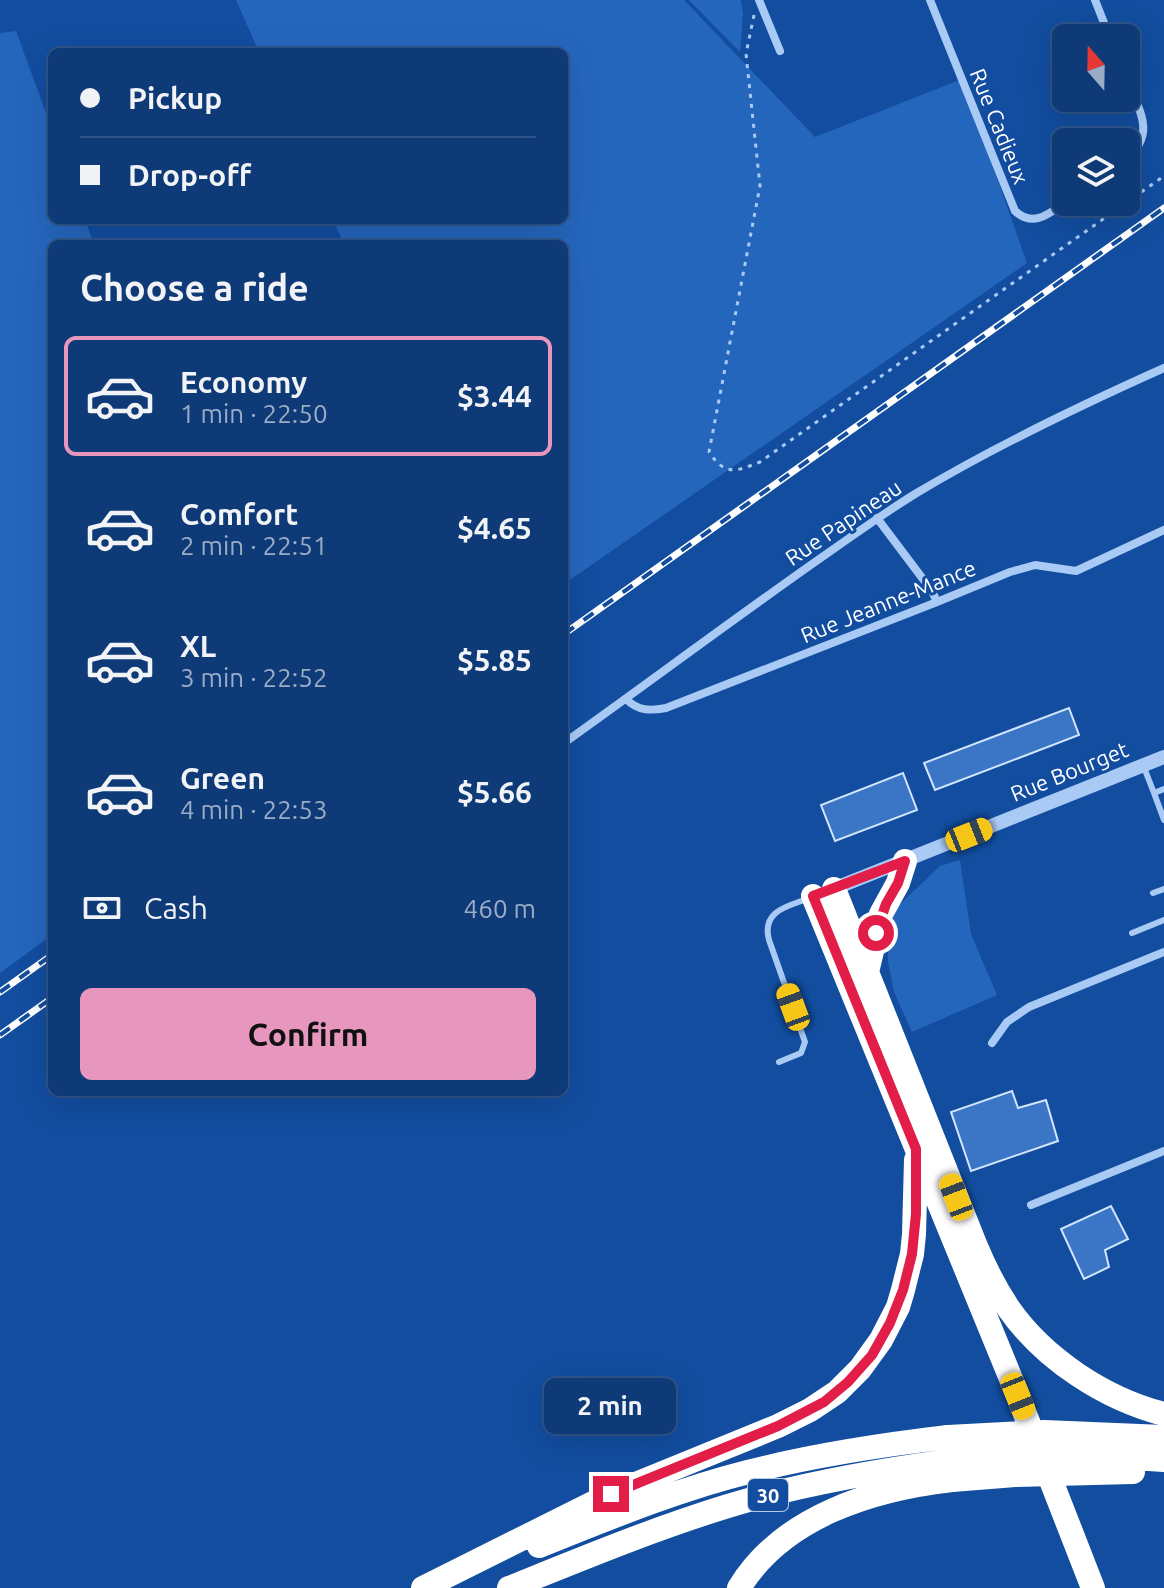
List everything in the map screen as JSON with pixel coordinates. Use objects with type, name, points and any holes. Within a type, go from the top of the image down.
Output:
[{"type":"highway","points":[[867,972],[881,914],[898,883],[905,861]]},
{"type":"highway","points":[[823,892],[867,972],[984,1265],[1001,1296],[1019,1322],[1062,1361],[1112,1395],[1164,1414]]},
{"type":"highway","points":[[823,892],[916,1149],[1093,1588]]},
{"type":"highway","points":[[423,1588],[611,1494],[778,1426],[837,1392],[860,1369],[881,1340],[898,1307],[912,1254],[916,1149]]},
{"type":"highway","name":"30","points":[[509,1588],[729,1506],[834,1480],[950,1459],[1055,1432],[1164,1437]]},
{"type":"highway","name":"30","points":[[433,1588],[655,1501],[723,1479],[841,1451],[950,1459],[1061,1455],[1164,1460]]},
{"type":"highway","points":[[739,1588],[753,1567],[783,1540],[832,1510],[881,1492],[950,1459],[1015,1475],[1164,1471]]},
{"type":"street","points":[[759,0],[780,51]]},
{"type":"street","name":"Rue Cadieux","points":[[930,0],[1015,211],[1032,220],[1042,219],[1052,212]]},
{"type":"street","points":[[1095,0],[1104,24]]},
{"type":"street","points":[[1140,112],[1144,129],[1140,144]]},
{"type":"street","name":"Rue Papineau","points":[[568,740],[715,632],[915,494],[998,448],[1164,368]]},
{"type":"street","points":[[877,518],[937,602]]},
{"type":"street","name":"Rue Jeanne-Mance","points":[[626,699],[644,710],[666,708],[1024,567],[1049,566],[1076,571],[1164,530]]},
{"type":"street","name":"Rue Bourget","points":[[823,892],[1164,757]]},
{"type":"street","points":[[992,1043],[1007,1022],[1029,1007],[1164,952]]},
{"type":"street","points":[[1031,1205],[1164,1151]]},
{"type":"lane","points":[[1143,765],[1164,820]]},
{"type":"lane","points":[[1154,793],[1164,789]]},
{"type":"lane","points":[[1153,893],[1164,889]]},
{"type":"lane","points":[[779,1062],[799,1055],[805,1042],[769,940],[767,925],[777,911],[823,892]]},
{"type":"lane","points":[[1132,933],[1164,920]]},
{"type":"path","points":[[754,14],[746,54],[760,186],[709,452],[718,466],[736,472],[760,462],[1164,176]]},
{"type":"shaded area","points":[[236,0],[684,0],[815,137],[962,79],[1027,263],[568,581],[568,240],[342,240],[335,224],[568,224],[568,48],[257,48]]},
{"type":"shaded area","points":[[689,0],[741,0],[740,52]]},
{"type":"shaded area","points":[[16,31],[48,118],[48,224],[86,224],[92,240],[48,240],[48,938],[0,973],[0,33]]},
{"type":"shaded area","points":[[960,860],[971,934],[997,995],[912,1032],[894,992],[888,962],[888,933],[896,908],[940,866]]},
{"type":"building","points":[[1069,708],[1079,735],[935,790],[924,763]]},
{"type":"building","points":[[903,773],[917,810],[835,841],[821,805]]},
{"type":"building","points":[[1012,1091],[1018,1108],[1046,1100],[1058,1141],[971,1171],[951,1112]]},
{"type":"building","points":[[1111,1206],[1128,1239],[1105,1250],[1109,1267],[1084,1279],[1061,1229]]},
{"type":"railway","points":[[568,631],[1164,208]]},
{"type":"railway","points":[[0,992],[48,958]]},
{"type":"railway","points":[[0,1035],[48,1001]]},
{"type":"route","points":[[611,1494],[778,1426],[824,1402],[848,1382],[872,1355],[898,1307],[912,1254],[916,1214],[916,1149],[813,896],[905,861],[876,933]]}]
